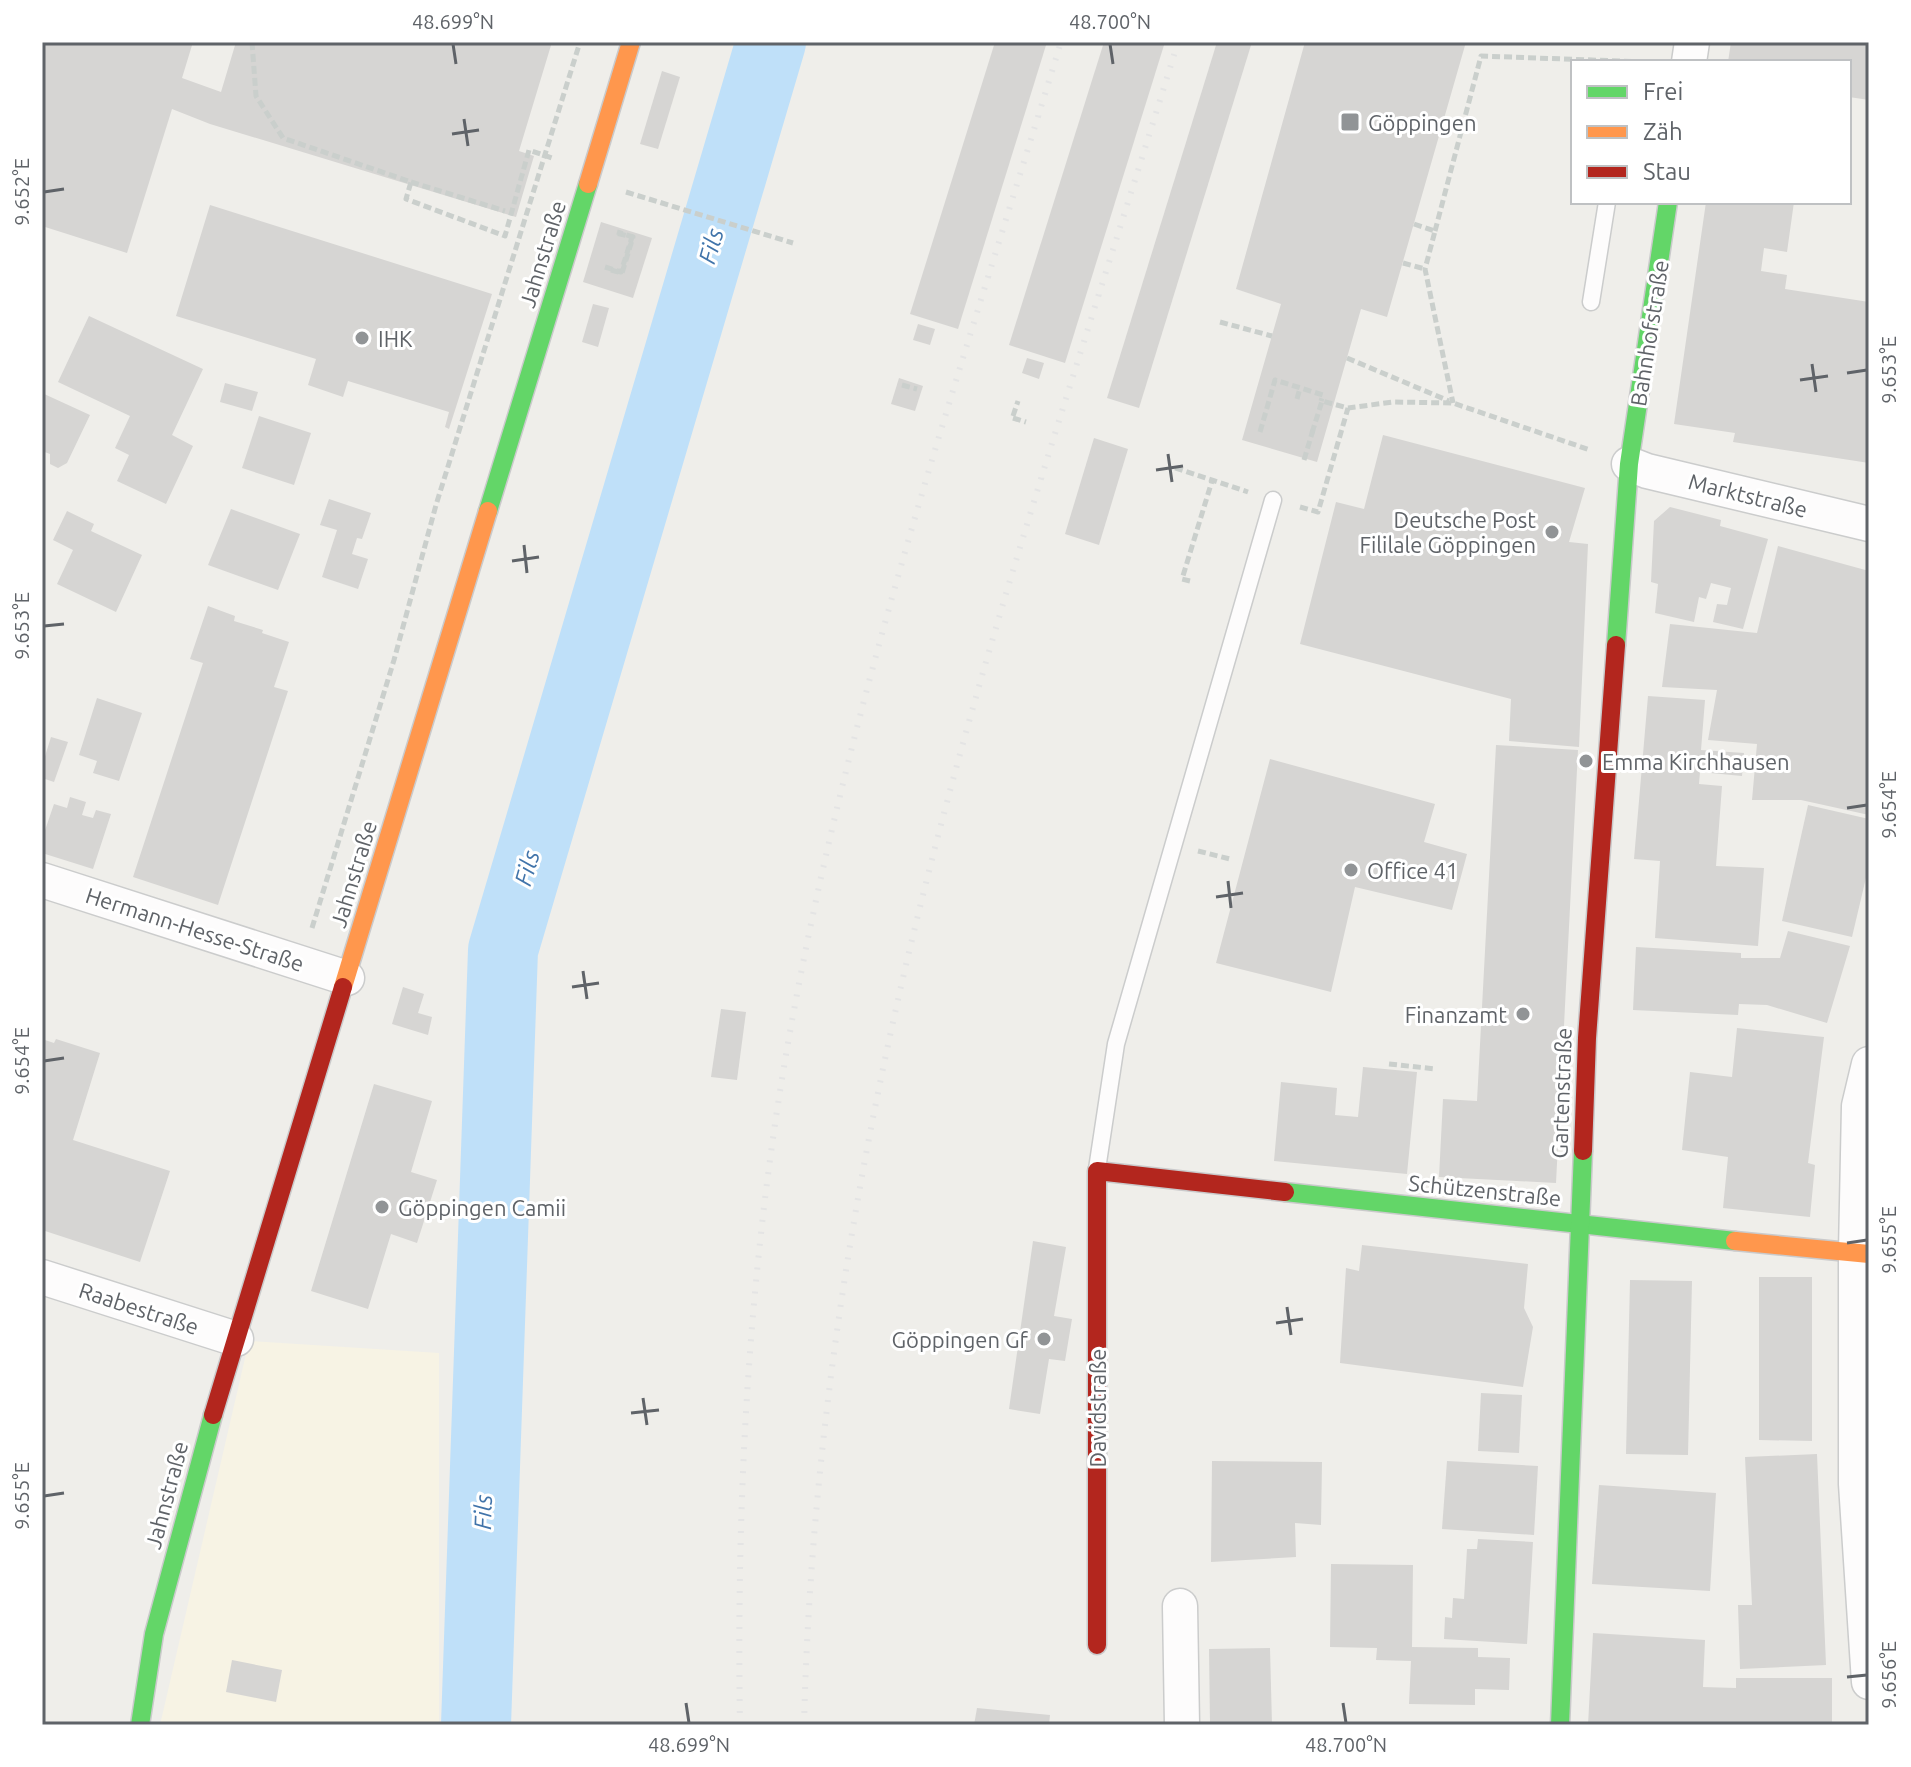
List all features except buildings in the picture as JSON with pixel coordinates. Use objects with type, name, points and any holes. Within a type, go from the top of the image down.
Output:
[{"type":"street","name":"Jahnstraße","points":[[140,1725],[154,1634],[201,1455],[631,42]]},
{"type":"street","name":"Bahnhofstraße","points":[[1629,464],[1668,204]]},
{"type":"street","name":"Marktstraße","points":[[1629,464],[1647,471],[1869,524]]},
{"type":"street","name":"Gartenstraße","points":[[1560,1725],[1587,1038],[1629,464]]},
{"type":"street","name":"Hermann-Hesse-Straße","points":[[42,880],[347,978]]},
{"type":"street","points":[[1869,1064],[1859,1106],[1862,1253],[1856,1484],[1869,1682]]},
{"type":"street","name":"Schützenstraße","points":[[1097,1171],[1862,1253]]},
{"type":"street","name":"Davidstraße","points":[[1097,1171],[1097,1645]]},
{"type":"street","name":"Raabestraße","points":[[42,1277],[236,1339]]},
{"type":"street","points":[[1180,1606],[1182,1725]]},
{"type":"lane","points":[[1679,60],[1692,42]]},
{"type":"lane","points":[[1591,302],[1607,204]]},
{"type":"lane","points":[[1097,1171],[1116,1044],[1273,500]]},
{"type":"path","points":[[252,42],[256,96],[283,138],[505,211]]},
{"type":"path","points":[[301,963],[394,660],[436,505],[580,42]]},
{"type":"path","points":[[1453,403],[1425,269],[1481,56],[1592,60]]},
{"type":"path","points":[[411,182],[406,199],[505,236],[529,150],[545,156]]},
{"type":"path","points":[[626,192],[793,243]]},
{"type":"path","points":[[1414,224],[1435,231]]},
{"type":"path","points":[[611,270],[622,273],[633,237],[610,231],[632,237],[625,260]]},
{"type":"path","points":[[1403,263],[1425,269]]},
{"type":"path","points":[[1220,322],[1272,336]]},
{"type":"path","points":[[1347,358],[1453,403],[1629,464]]},
{"type":"path","points":[[1260,432],[1275,380],[1323,395],[1304,460]]},
{"type":"path","points":[[902,385],[917,389]]},
{"type":"path","points":[[1297,399],[1300,388]]},
{"type":"path","points":[[1018,401],[1013,417],[1026,422]]},
{"type":"path","points":[[1312,433],[1322,401],[1348,408],[1393,402],[1453,403]]},
{"type":"path","points":[[1175,468],[1318,512],[1348,408]]},
{"type":"path","points":[[1190,581],[1182,579],[1212,481]]},
{"type":"path","points":[[1389,1064],[1436,1069]]},
{"type":"shaded area","points":[[249,1341],[439,1353],[439,1725],[160,1725]]},
{"type":"waterway","name":"Fils","points":[[476,1725],[503,950],[771,42]]},
{"type":"railway","points":[[740,1725],[741,1546],[749,1366],[766,1187],[794,1010],[819,887],[879,643],[1061,42]]},
{"type":"railway","points":[[804,1725],[808,1618],[827,1406],[858,1196],[901,987],[983,672],[1178,42]]},
{"type":"traffic: fast","points":[[488,511],[588,184]]},
{"type":"traffic: fast","points":[[1616,645],[1629,464],[1668,204]]},
{"type":"traffic: fast","points":[[1560,1725],[1583,1151]]},
{"type":"traffic: fast","points":[[1285,1192],[1735,1241]]},
{"type":"traffic: fast","points":[[140,1725],[154,1634],[213,1415]]},
{"type":"traffic: slow","points":[[588,184],[631,42]]},
{"type":"traffic: slow","points":[[343,987],[488,511]]},
{"type":"traffic: slow","points":[[1735,1241],[1869,1254]]},
{"type":"traffic: jam","points":[[1583,1151],[1587,1038],[1616,645]]},
{"type":"traffic: jam","points":[[213,1415],[343,987]]},
{"type":"traffic: jam","points":[[1097,1645],[1097,1171],[1285,1192]]},
{"type":"place","name":"Göppingen","points":[[1350,122]]},
{"type":"place","name":"IHK","points":[[362,338]]},
{"type":"place","name":"Deutsche Post Fililale Göppingen","points":[[1552,532]]},
{"type":"place","name":"Emma Kirchhausen","points":[[1586,761]]},
{"type":"place","name":"Office 41","points":[[1351,870]]},
{"type":"place","name":"Finanzamt","points":[[1523,1014]]},
{"type":"place","name":"Göppingen Camii","points":[[382,1207]]},
{"type":"place","name":"Göppingen Gf","points":[[1044,1339]]}]
